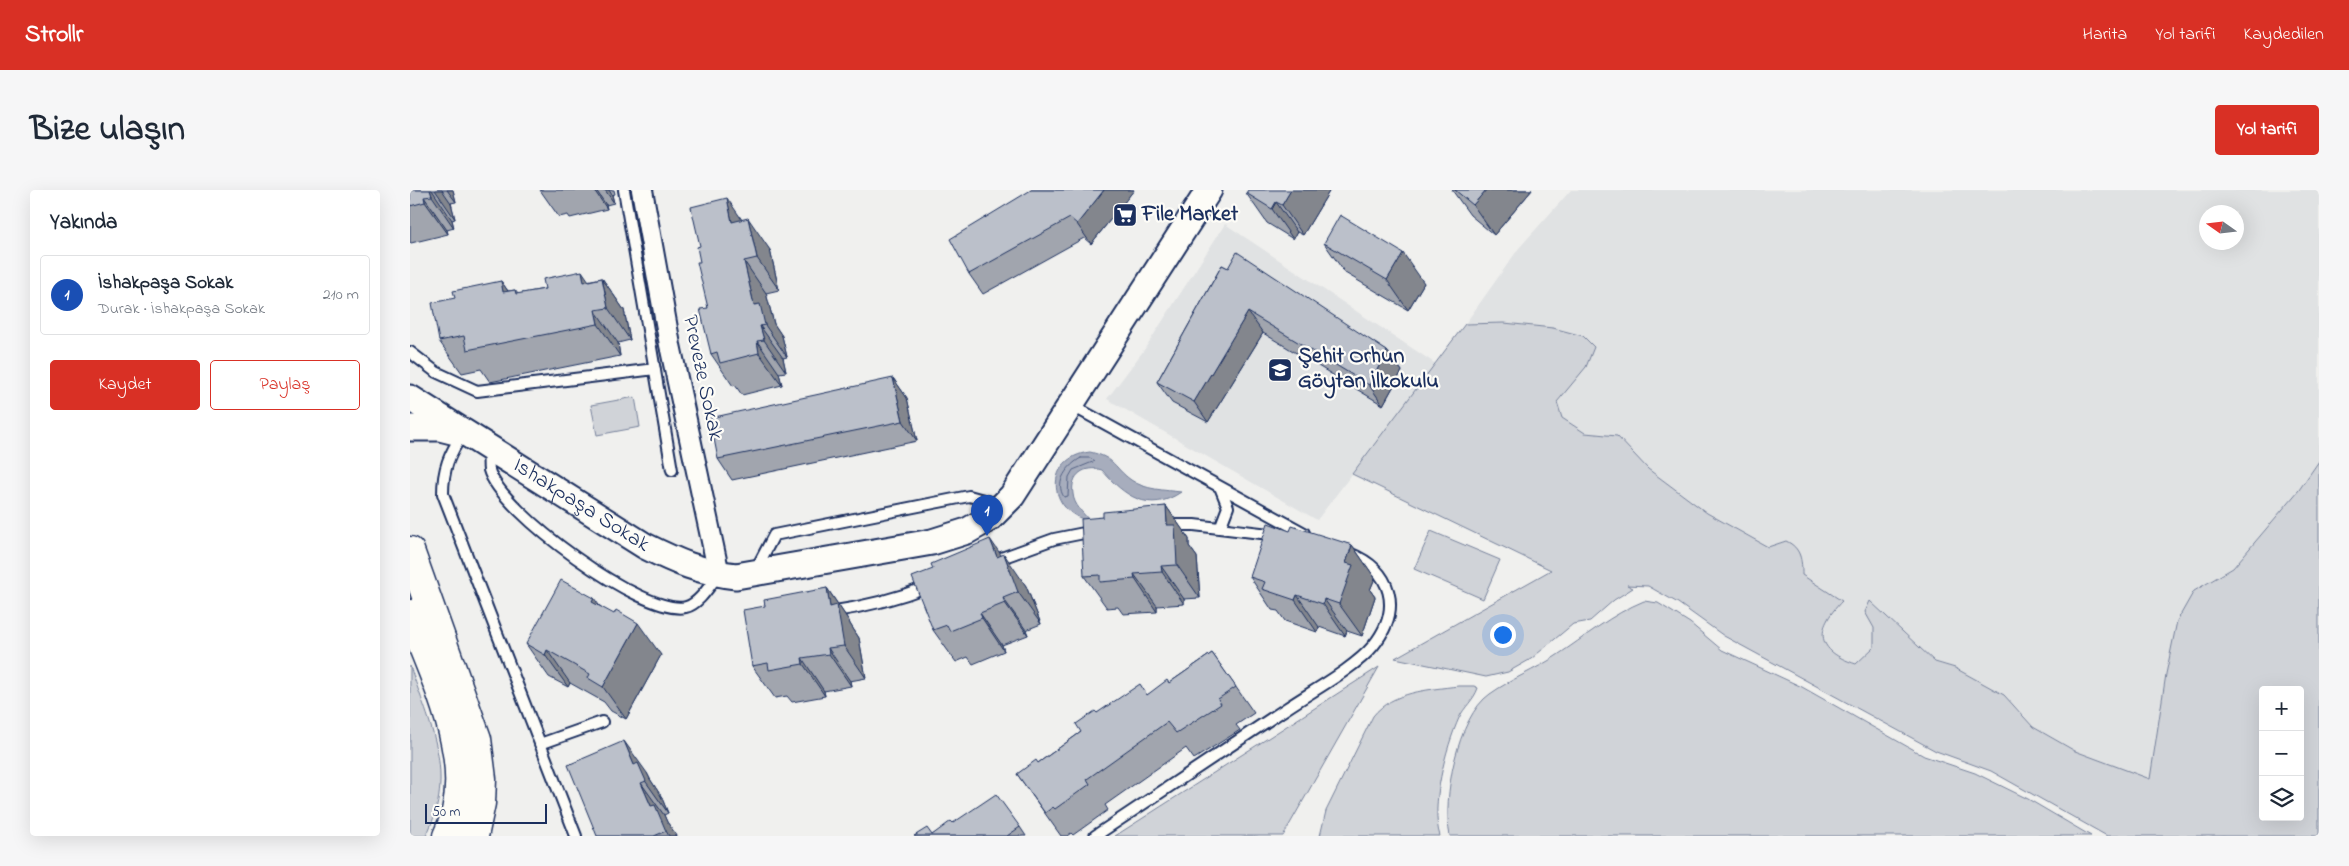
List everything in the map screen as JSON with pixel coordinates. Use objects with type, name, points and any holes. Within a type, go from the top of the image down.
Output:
[{"type":"main road","points":[[410,551],[477,739],[482,779],[476,834]]},
{"type":"main road","points":[[410,614],[444,701],[458,757],[459,785],[455,810],[447,836]]},
{"type":"street","name":"Preveze Sokak","points":[[642,190],[670,346],[719,574]]},
{"type":"street","name":"İshakpaşa Sokak","points":[[410,398],[489,450],[645,546],[682,565],[736,576],[932,542],[968,531],[990,518],[1012,496],[1210,190]]},
{"type":"street","points":[[410,428],[440,428],[463,433]]},
{"type":"lane","points":[[624,190],[672,470]]},
{"type":"lane","points":[[410,352],[436,372],[477,392],[655,369]]},
{"type":"lane","points":[[1071,405],[1316,540],[1220,528],[1154,524]]},
{"type":"lane","points":[[463,433],[448,457],[443,479],[443,494],[576,836]]},
{"type":"lane","points":[[489,450],[489,470],[499,487],[535,526],[574,557],[634,594],[666,607],[687,607],[699,599],[719,574]]},
{"type":"lane","points":[[1220,487],[1228,507],[1220,528]]},
{"type":"lane","points":[[753,573],[774,535],[969,496],[1003,505]]},
{"type":"lane","points":[[985,564],[1054,539],[1109,528]]},
{"type":"lane","points":[[1095,836],[1326,682],[1373,646],[1389,620],[1391,608],[1389,594],[1376,568],[1358,556],[1342,550]]},
{"type":"lane","points":[[819,613],[856,608],[902,596],[939,582]]},
{"type":"lane","points":[[540,744],[602,722]]},
{"type":"shaded area","points":[[1571,190],[2319,190],[2319,461],[2299,490],[2233,568],[2194,591],[2166,674],[2150,780],[2075,751],[2033,727],[2018,709],[1974,679],[1955,668],[1935,662],[1870,601],[1866,612],[1874,628],[1874,647],[1856,664],[1839,658],[1825,645],[1823,637],[1828,615],[1842,601],[1802,575],[1802,560],[1786,541],[1768,547],[1707,513],[1648,469],[1617,436],[1585,433],[1562,418],[1557,402],[1567,389],[1583,336],[1553,328],[1504,323],[1465,324],[1519,248]]},
{"type":"shaded area","name":"Şehit Orhun Göytan İlkokulu","points":[[1225,224],[1436,364],[1317,520],[1107,399],[1144,350]]},
{"type":"shaded area","points":[[1504,323],[1553,328],[1583,336],[1594,347],[1586,367],[1557,402],[1562,418],[1585,433],[1617,436],[1648,469],[1707,513],[1768,547],[1786,541],[1795,547],[1801,559],[1802,575],[1842,601],[1827,621],[1824,630],[1827,646],[1833,653],[1856,664],[1874,647],[1874,628],[1865,612],[1870,601],[1935,662],[1955,668],[2004,695],[2033,727],[2075,751],[2150,779],[2166,674],[2177,621],[2194,591],[2233,568],[2299,490],[2319,461],[2319,836],[2107,836],[1991,771],[1936,751],[1724,636],[1678,603],[1648,586],[1627,585],[1633,588],[1614,600],[1590,621],[1573,624],[1531,659],[1508,672],[1486,677],[1395,658],[1551,570],[1352,474],[1465,324]]},
{"type":"shaded area","points":[[635,397],[640,427],[597,435],[591,405]]},
{"type":"shaded area","points":[[1431,531],[1500,560],[1483,599],[1414,569]]},
{"type":"shaded area","points":[[1644,601],[1658,603],[1690,623],[1722,650],[1802,687],[1924,756],[1975,773],[2028,799],[2091,836],[1450,836],[1448,801],[1450,781],[1461,739],[1478,705],[1490,694],[1548,661],[1621,612]]},
{"type":"shaded area","points":[[410,666],[432,730],[440,771],[435,813],[426,836],[410,836]]},
{"type":"shaded area","points":[[1379,667],[1283,836],[1115,836]]},
{"type":"shaded area","points":[[1458,686],[1474,686],[1478,688],[1459,718],[1449,744],[1438,793],[1437,824],[1440,836],[1320,836],[1326,811],[1373,716],[1390,701],[1412,693]]},
{"type":"water","points":[[1090,452],[1110,460],[1131,480],[1142,486],[1181,492],[1158,502],[1148,502],[1138,499],[1119,488],[1102,470],[1085,470],[1076,476],[1073,494],[1079,509],[1090,521],[1075,516],[1065,507],[1059,497],[1056,485],[1058,474],[1064,464],[1075,456]]},
{"type":"building","points":[[410,190],[430,190],[432,196],[424,197],[425,202],[410,206]]},
{"type":"building","points":[[1031,190],[1104,190],[1077,224],[1070,218],[969,274],[950,239]]},
{"type":"building","points":[[1248,190],[1291,190],[1282,205],[1276,202],[1272,209],[1246,193]]},
{"type":"building","points":[[1455,190],[1486,190],[1473,205]]},
{"type":"building","points":[[727,198],[732,222],[748,218],[757,258],[744,261],[754,305],[760,304],[765,325],[760,326],[764,340],[757,341],[759,353],[720,363],[717,352],[711,354],[700,309],[708,308],[697,262],[700,262],[697,247],[700,246],[691,207]]},
{"type":"building","points":[[1340,215],[1403,253],[1387,280],[1324,243]]},
{"type":"building","points":[[1237,252],[1387,351],[1369,385],[1248,312],[1194,402],[1157,382],[1222,265],[1228,268]]},
{"type":"building","points":[[582,271],[584,282],[602,278],[608,308],[595,310],[598,324],[467,350],[464,336],[439,341],[432,303],[455,298],[453,291],[501,281],[503,292],[515,290],[516,294],[545,289],[543,279]]},
{"type":"building","points":[[893,378],[903,421],[718,459],[710,418]]},
{"type":"building","points":[[1166,506],[1167,525],[1175,525],[1177,565],[1161,566],[1162,572],[1134,574],[1135,579],[1100,582],[1100,575],[1084,576],[1081,519],[1103,517],[1103,512]]},
{"type":"building","points":[[1268,523],[1290,531],[1292,526],[1352,545],[1346,563],[1353,565],[1339,604],[1324,599],[1323,604],[1297,595],[1295,600],[1262,589],[1265,582],[1250,577]]},
{"type":"building","points":[[990,539],[997,557],[1004,554],[1018,592],[1003,598],[1005,603],[980,613],[982,618],[950,631],[947,625],[933,630],[912,577],[933,569],[931,564]]},
{"type":"building","points":[[561,580],[594,598],[592,602],[614,614],[616,610],[638,623],[603,687],[588,678],[590,674],[547,650],[545,655],[526,644]]},
{"type":"building","points":[[827,588],[830,607],[837,605],[844,646],[828,648],[829,654],[802,658],[803,664],[769,670],[768,663],[752,666],[743,610],[765,606],[764,600]]},
{"type":"building","points":[[1212,653],[1236,687],[1218,699],[1221,704],[1176,733],[1167,722],[1087,779],[1090,784],[1055,809],[1053,807],[1045,813],[1017,774],[1036,760],[1038,763],[1081,732],[1076,724],[1095,711],[1097,713],[1140,684],[1147,695],[1167,680],[1169,683]]},
{"type":"building","points":[[624,741],[634,765],[638,763],[646,781],[641,783],[651,806],[655,805],[666,831],[654,836],[597,836],[568,765]]},
{"type":"building","points":[[996,794],[1020,827],[1007,836],[914,836],[927,828],[932,835],[951,821],[953,823]]},
{"type":"place","name":"File Market","points":[[1125,215]]},
{"type":"place","name":"Şehit Orhun Göytan İlkokulu","points":[[1280,370]]},
{"type":"place","name":"İshakpaşa Sokak","points":[[987,536]]}]
